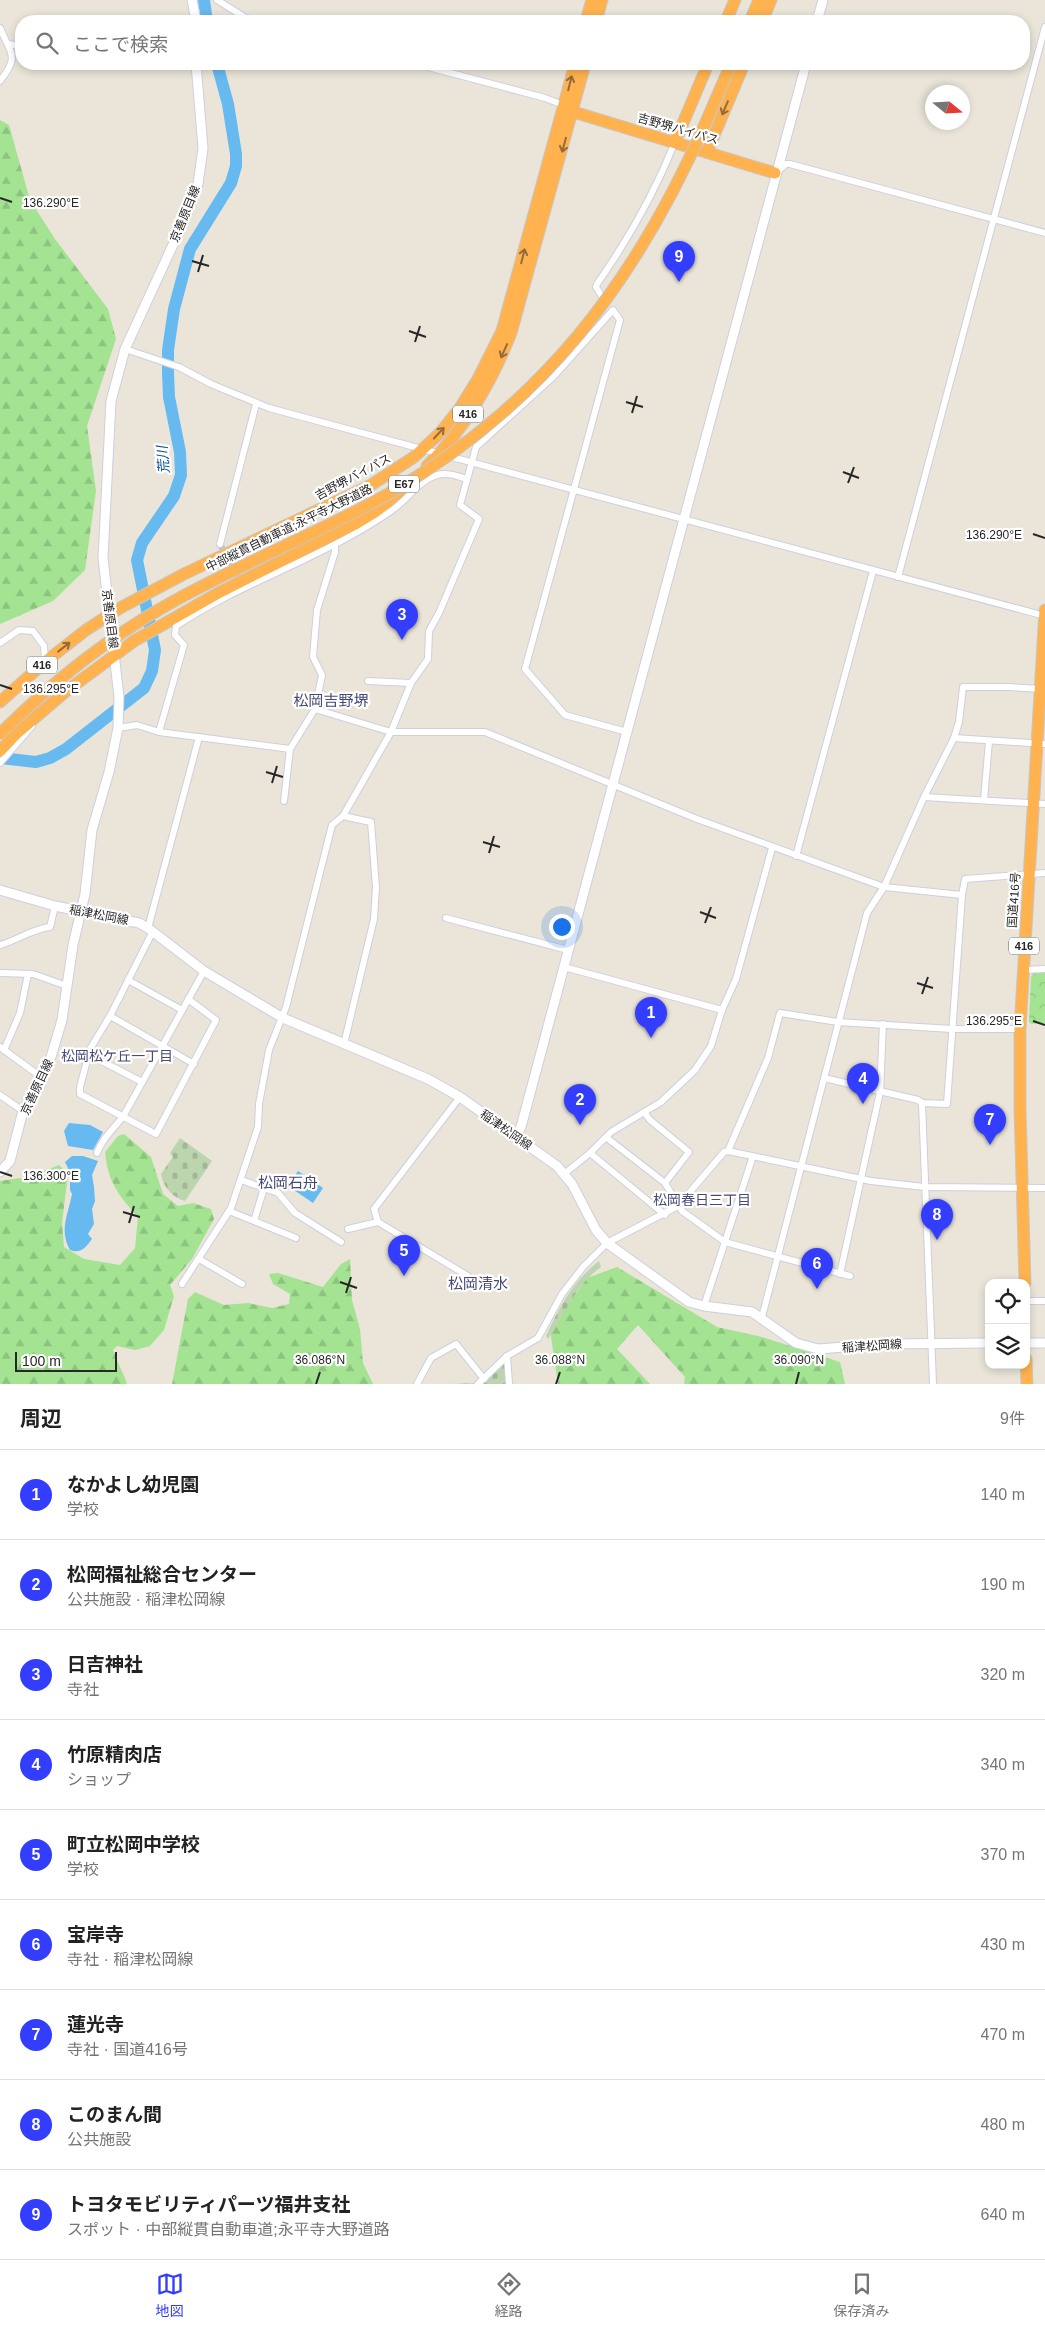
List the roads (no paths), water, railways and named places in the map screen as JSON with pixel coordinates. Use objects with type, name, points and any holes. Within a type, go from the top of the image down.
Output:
[{"type":"highway","points":[[588,15],[592,0]]},
{"type":"highway","points":[[598,15],[602,0]]},
{"type":"highway","points":[[729,15],[735,0]]},
{"type":"highway","points":[[746,15],[752,0]]},
{"type":"highway","points":[[753,15],[759,0]]},
{"type":"highway","points":[[765,15],[771,0]]},
{"type":"highway","name":"吉野堺バイパス","points":[[6,749],[18,733],[90,672],[142,637],[220,592],[356,524],[391,499],[440,453],[487,384],[511,333],[568,110],[574,70]]},
{"type":"highway","name":"吉野堺バイパス","points":[[1,701],[44,662],[110,614],[153,589],[361,491],[404,464],[424,448],[447,424],[466,399],[488,363],[502,331],[568,110],[583,70]]},
{"type":"highway","points":[[675,142],[705,70]]},
{"type":"highway","name":"中部縦貫自動車道;永平寺大野道路","points":[[0,734],[60,678],[137,623],[196,589],[338,521],[390,492],[439,461],[508,407],[569,347],[621,280],[665,209],[705,124],[728,70]]},
{"type":"highway","points":[[707,152],[741,70]]},
{"type":"highway","name":"吉野堺バイパス","points":[[568,110],[775,173]]},
{"type":"highway","name":"国道416号","points":[[1025,1279],[1020,1029],[1029,874],[1039,804],[1045,610]]},
{"type":"highway","points":[[1026,1369],[1027,1384]]},
{"type":"main road","points":[[192,0],[195,15]]},
{"type":"main road","points":[[819,15],[823,0]]},
{"type":"main road","name":"京善原目線","points":[[2,1167],[14,1149],[23,1112],[57,1040],[80,912],[85,894],[92,830],[118,728],[119,697],[103,563],[111,401],[126,348],[183,224],[198,184],[203,148],[196,70]]},
{"type":"main road","points":[[516,1136],[521,1127],[685,520],[775,173],[804,70]]},
{"type":"main road","name":"稲津松岡線","points":[[0,890],[80,912],[114,917],[151,930],[204,970],[282,1018],[428,1079],[460,1096],[516,1136],[564,1174],[596,1230],[607,1243],[679,1296],[704,1306],[743,1310],[762,1318],[796,1343],[818,1349],[985,1343]]},
{"type":"main road","points":[[1030,1343],[1045,1343]]},
{"type":"street","points":[[217,0],[241,15]]},
{"type":"street","points":[[898,577],[1045,27]]},
{"type":"street","points":[[0,28],[13,57],[11,66],[0,81]]},
{"type":"street","points":[[8,44],[15,45]]},
{"type":"street","points":[[440,70],[545,98],[558,103],[568,110]]},
{"type":"street","points":[[601,295],[596,287],[597,284],[653,191],[675,142]]},
{"type":"street","points":[[775,173],[785,165],[790,164],[1045,233]]},
{"type":"street","points":[[182,1284],[229,1211],[241,1180],[258,1127],[259,1104],[270,1050],[282,1018],[332,825],[343,816],[391,732],[411,683],[428,659],[429,631],[439,613],[479,519],[460,505],[476,447],[554,376],[611,307],[620,320],[525,669],[565,715],[627,732]]},
{"type":"street","points":[[126,348],[151,359],[179,367],[256,404],[1045,616]]},
{"type":"street","points":[[220,544],[256,404]]},
{"type":"street","points":[[159,732],[184,645],[174,634],[176,626],[243,586],[335,546],[394,508],[425,481],[436,475],[445,474],[467,479]]},
{"type":"street","points":[[284,801],[290,749],[315,709],[322,676],[313,657],[317,610],[335,552],[335,546]]},
{"type":"street","points":[[796,856],[873,570]]},
{"type":"street","points":[[0,643],[18,630],[33,631],[44,646],[44,662]]},
{"type":"street","points":[[368,681],[411,683]]},
{"type":"street","points":[[762,1318],[867,913],[884,887],[924,797],[954,738],[959,722],[963,687],[1008,687],[1043,690]]},
{"type":"street","points":[[315,709],[391,732],[486,732],[772,848],[884,887],[962,895]]},
{"type":"street","points":[[118,728],[137,725],[159,732],[290,749]]},
{"type":"street","points":[[188,999],[216,1020],[156,1134],[124,1115],[80,1094],[80,1087],[90,1055],[90,1049],[110,1016],[151,930],[199,736]]},
{"type":"street","points":[[954,738],[1041,744]]},
{"type":"street","points":[[984,800],[989,741]]},
{"type":"street","points":[[0,763],[6,749]]},
{"type":"street","points":[[924,797],[1039,804]]},
{"type":"street","points":[[343,816],[371,822],[376,887],[374,920],[344,1044]]},
{"type":"street","points":[[564,1174],[612,1132],[662,1102],[695,1070],[711,1046],[722,1010],[736,979],[772,848]]},
{"type":"street","points":[[824,1078],[918,1100],[922,1103],[947,1104],[963,883],[968,878],[1045,873]]},
{"type":"street","points":[[0,945],[17,940],[36,929],[50,927],[55,906]]},
{"type":"street","points":[[446,918],[568,950]]},
{"type":"street","points":[[564,968],[722,1010]]},
{"type":"street","points":[[1023,970],[1045,969]]},
{"type":"street","points":[[97,1154],[104,1139],[114,1130],[124,1115],[204,970]]},
{"type":"street","points":[[0,973],[28,974],[67,986]]},
{"type":"street","points":[[28,974],[20,1013],[2,1049],[41,1077]]},
{"type":"street","points":[[128,980],[182,1010]]},
{"type":"street","points":[[728,1151],[768,1058],[780,1013],[838,1022],[952,1029],[1020,1029]]},
{"type":"street","points":[[110,1016],[194,1064]]},
{"type":"street","points":[[840,1274],[880,1092],[883,1024]]},
{"type":"street","points":[[90,1055],[142,1082]]},
{"type":"street","points":[[0,1095],[23,1112]]},
{"type":"street","points":[[460,1096],[374,1209],[378,1222],[468,1276]]},
{"type":"street","points":[[922,1103],[933,1384]]},
{"type":"street","points":[[644,1112],[689,1152],[665,1183]]},
{"type":"street","points":[[607,1138],[665,1183],[678,1206],[725,1242],[850,1276]]},
{"type":"street","points":[[478,1384],[507,1356],[538,1338],[562,1294],[583,1267],[607,1243],[665,1215],[678,1206],[724,1152],[728,1151],[753,1156],[860,1180],[924,1187],[1045,1188]]},
{"type":"street","points":[[590,1153],[665,1215]]},
{"type":"street","points":[[704,1306],[753,1156]]},
{"type":"street","points":[[241,1180],[278,1194],[295,1213],[341,1242]]},
{"type":"street","points":[[254,1221],[264,1188]]},
{"type":"street","points":[[229,1211],[296,1238]]},
{"type":"street","points":[[348,1230],[378,1222]]},
{"type":"street","points":[[199,1259],[242,1284]]},
{"type":"street","points":[[1030,1301],[1045,1301]]},
{"type":"street","points":[[417,1384],[431,1358],[456,1344],[484,1379]]},
{"type":"street","points":[[507,1356],[509,1384]]},
{"type":"water","points":[[69,1123],[90,1125],[103,1132],[93,1150],[68,1146],[64,1131]]},
{"type":"water","points":[[72,1156],[83,1156],[98,1161],[92,1175],[95,1201],[92,1209],[94,1224],[88,1234],[92,1239],[80,1251],[70,1250],[65,1236],[72,1194],[70,1190],[70,1172],[65,1162]]},
{"type":"water","points":[[298,1171],[323,1188],[313,1203],[288,1186]]},
{"type":"waterway","name":"荒川","points":[[204,0],[206,15]]},
{"type":"waterway","name":"荒川","points":[[0,758],[36,762],[50,758],[66,749],[144,688],[152,671],[155,650],[137,560],[142,543],[174,496],[181,475],[180,452],[169,397],[168,350],[174,309],[190,249],[231,183],[236,166],[236,154],[228,104],[219,70]]},
{"type":"tunnel","points":[[220,544],[241,582]]},
{"type":"place","name":"トヨタモビリティパーツ福井支社","points":[[679,282]]},
{"type":"place","name":"日吉神社","points":[[402,640]]},
{"type":"place","name":"なかよし幼児園","points":[[651,1038]]},
{"type":"place","name":"竹原精肉店","points":[[863,1104]]},
{"type":"place","name":"松岡福祉総合センター","points":[[580,1125]]},
{"type":"place","name":"蓮光寺","points":[[990,1145]]},
{"type":"place","name":"このまん間","points":[[937,1240]]},
{"type":"place","name":"町立松岡中学校","points":[[404,1276]]},
{"type":"place","name":"宝岸寺","points":[[817,1289]]},
{"type":"district","name":"松岡吉野堺","points":[[331,700]]},
{"type":"district","name":"松岡松ケ丘一丁目","points":[[117,1056]]},
{"type":"district","name":"松岡石舟","points":[[288,1182]]},
{"type":"district","name":"松岡春日三丁目","points":[[702,1200]]},
{"type":"district","name":"松岡清水","points":[[478,1283]]}]
